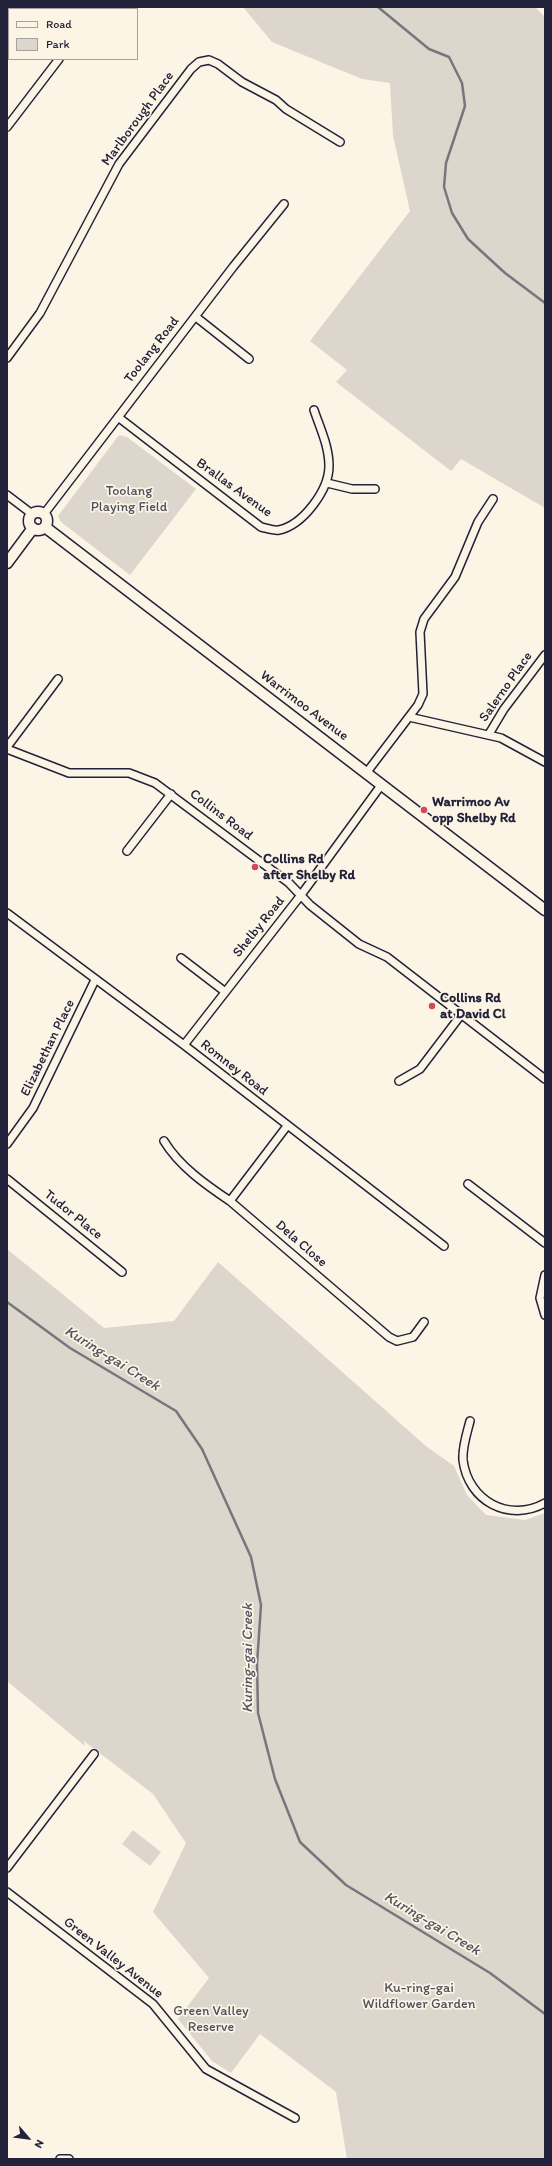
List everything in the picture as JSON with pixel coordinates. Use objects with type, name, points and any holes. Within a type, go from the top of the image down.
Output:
[{"type":"street","points":[[7,127],[58,60]]},
{"type":"street","name":"Marlborough Place","points":[[7,358],[40,313],[119,164],[191,69],[199,62],[209,60],[218,64],[242,82],[276,100],[286,109],[340,142]]},
{"type":"street","name":"Toolang Road","points":[[44,514],[232,267],[284,204]]},
{"type":"street","points":[[196,316],[249,359]]},
{"type":"street","points":[[314,410],[328,449],[327,483],[352,490],[376,489]]},
{"type":"street","name":"Brallas Avenue","points":[[118,416],[261,527],[278,531],[292,525],[304,515],[327,483]]},
{"type":"street","points":[[7,495],[32,514]]},
{"type":"street","points":[[367,772],[409,716],[423,694],[420,632],[424,618],[455,577],[478,522],[493,499]]},
{"type":"street","points":[[37,512],[44,514],[47,520],[45,527],[38,530],[33,528],[30,523],[32,514],[37,512]]},
{"type":"street","name":"Warrimoo Avenue","points":[[45,527],[367,772],[545,910]]},
{"type":"street","points":[[7,563],[33,528]]},
{"type":"street","name":"Salerno Place","points":[[489,734],[504,709],[545,655]]},
{"type":"street","points":[[7,748],[58,679]]},
{"type":"street","points":[[409,716],[422,721],[489,734],[501,738],[545,762]]},
{"type":"street","name":"Collins Road","points":[[7,748],[68,773],[84,774],[113,772],[140,776],[155,783],[289,883],[359,944],[387,958],[545,1079]]},
{"type":"street","name":"Shelby Road","points":[[184,1045],[224,991],[301,895],[382,784]]},
{"type":"street","points":[[127,851],[171,794]]},
{"type":"street","name":"Romney Road","points":[[7,913],[184,1045],[444,1246]]},
{"type":"street","points":[[181,958],[224,991]]},
{"type":"street","name":"Elizabethan Place","points":[[7,1144],[33,1108],[96,980]]},
{"type":"street","points":[[399,1081],[420,1069],[462,1015]]},
{"type":"street","points":[[230,1201],[287,1126]]},
{"type":"street","name":"Dela Close","points":[[164,1141],[172,1154],[213,1189],[230,1201],[389,1337],[397,1341],[414,1336],[424,1322]]},
{"type":"street","name":"Tudor Place","points":[[7,1179],[122,1272]]},
{"type":"street","points":[[468,1184],[545,1243]]},
{"type":"street","points":[[545,1275],[540,1298],[545,1314]]},
{"type":"street","points":[[470,1420],[463,1459],[467,1476],[474,1490],[495,1507],[508,1510],[522,1511],[535,1509],[545,1503]]},
{"type":"street","points":[[7,1868],[94,1754]]},
{"type":"street","name":"Green Valley Avenue","points":[[7,1892],[153,2004],[206,2069],[295,2118]]},
{"type":"street","points":[[60,2159],[69,2159]]},
{"type":"green space","points":[[243,7],[535,7],[545,17],[545,508],[461,459],[451,471],[336,382],[347,370],[310,341],[410,211],[393,136],[390,83],[362,79],[272,42]]},
{"type":"green space","name":"Toolang Playing Field","points":[[119,435],[127,437],[196,489],[130,575],[61,522],[58,516]]},
{"type":"green space","name":"Ku-ring-gai Wildflower Garden","points":[[7,1249],[104,1328],[174,1321],[218,1262],[427,1447],[454,1466],[467,1495],[486,1515],[525,1520],[545,1513],[545,2159],[347,2159],[336,2092],[260,2034],[231,2073],[212,2061],[178,2019],[209,1978],[153,1912],[186,1843],[153,1794],[84,1741],[85,1746],[7,1681]]},
{"type":"green space","points":[[133,1830],[161,1852],[150,1866],[122,1844]]},
{"type":"waterway","points":[[378,7],[429,49],[449,57],[462,83],[465,106],[446,163],[444,187],[452,213],[468,239],[505,273],[545,303]]},
{"type":"waterway","name":"Kuring-gai Creek","points":[[7,1302],[70,1348],[176,1411],[202,1449],[251,1557],[261,1605],[257,1664],[258,1713],[275,1779],[300,1842],[346,1885],[490,1973],[545,2014]]},
{"type":"place","name":"Warrimoo Av opp Shelby Rd","points":[[424,810]]},
{"type":"place","name":"Collins Rd after Shelby Rd","points":[[255,867]]},
{"type":"place","name":"Collins Rd at David Cl","points":[[432,1006]]},
{"type":"park label","name":"Green Valley Reserve","points":[[211,2020]]}]
